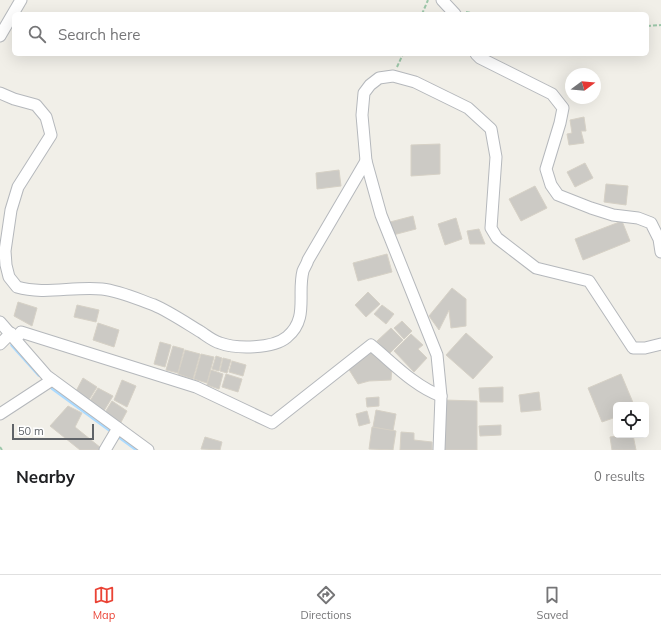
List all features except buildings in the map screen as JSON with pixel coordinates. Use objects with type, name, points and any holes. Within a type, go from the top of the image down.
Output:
[{"type":"street","points":[[14,12],[21,0]]},
{"type":"street","points":[[442,0],[459,12]]},
{"type":"street","points":[[0,36],[12,15]]},
{"type":"street","points":[[478,56],[552,94],[563,108],[546,169],[551,185],[558,195],[590,208],[613,215],[638,218],[651,223],[659,239],[661,252]]},
{"type":"street","points":[[439,450],[441,396],[436,355],[381,215],[366,161],[362,115],[364,93],[370,85],[379,78],[393,76],[415,82],[468,108],[490,130],[496,156],[491,228],[497,238],[536,268],[590,281],[632,348],[645,348],[661,344]]},
{"type":"street","points":[[0,93],[14,99],[36,105],[46,117],[51,135],[18,187],[11,210],[5,251],[6,265],[9,277],[17,287],[34,291],[102,289],[126,294],[160,308],[220,343],[241,347],[258,347],[274,344],[287,337],[297,325],[302,308],[303,272],[308,260],[366,161]]},
{"type":"street","points":[[0,322],[47,376],[148,450]]},
{"type":"street","points":[[0,344],[21,332],[196,387],[272,423],[371,345],[419,384],[429,391],[441,396]]},
{"type":"street","points":[[0,414],[52,380]]},
{"type":"street","points":[[105,450],[118,429]]},
{"type":"path","points":[[423,12],[428,0]]},
{"type":"path","points":[[649,26],[661,25]]},
{"type":"path","points":[[393,76],[402,56]]},
{"type":"waterway","points":[[12,345],[39,375]]},
{"type":"waterway","points":[[52,388],[137,450]]}]
